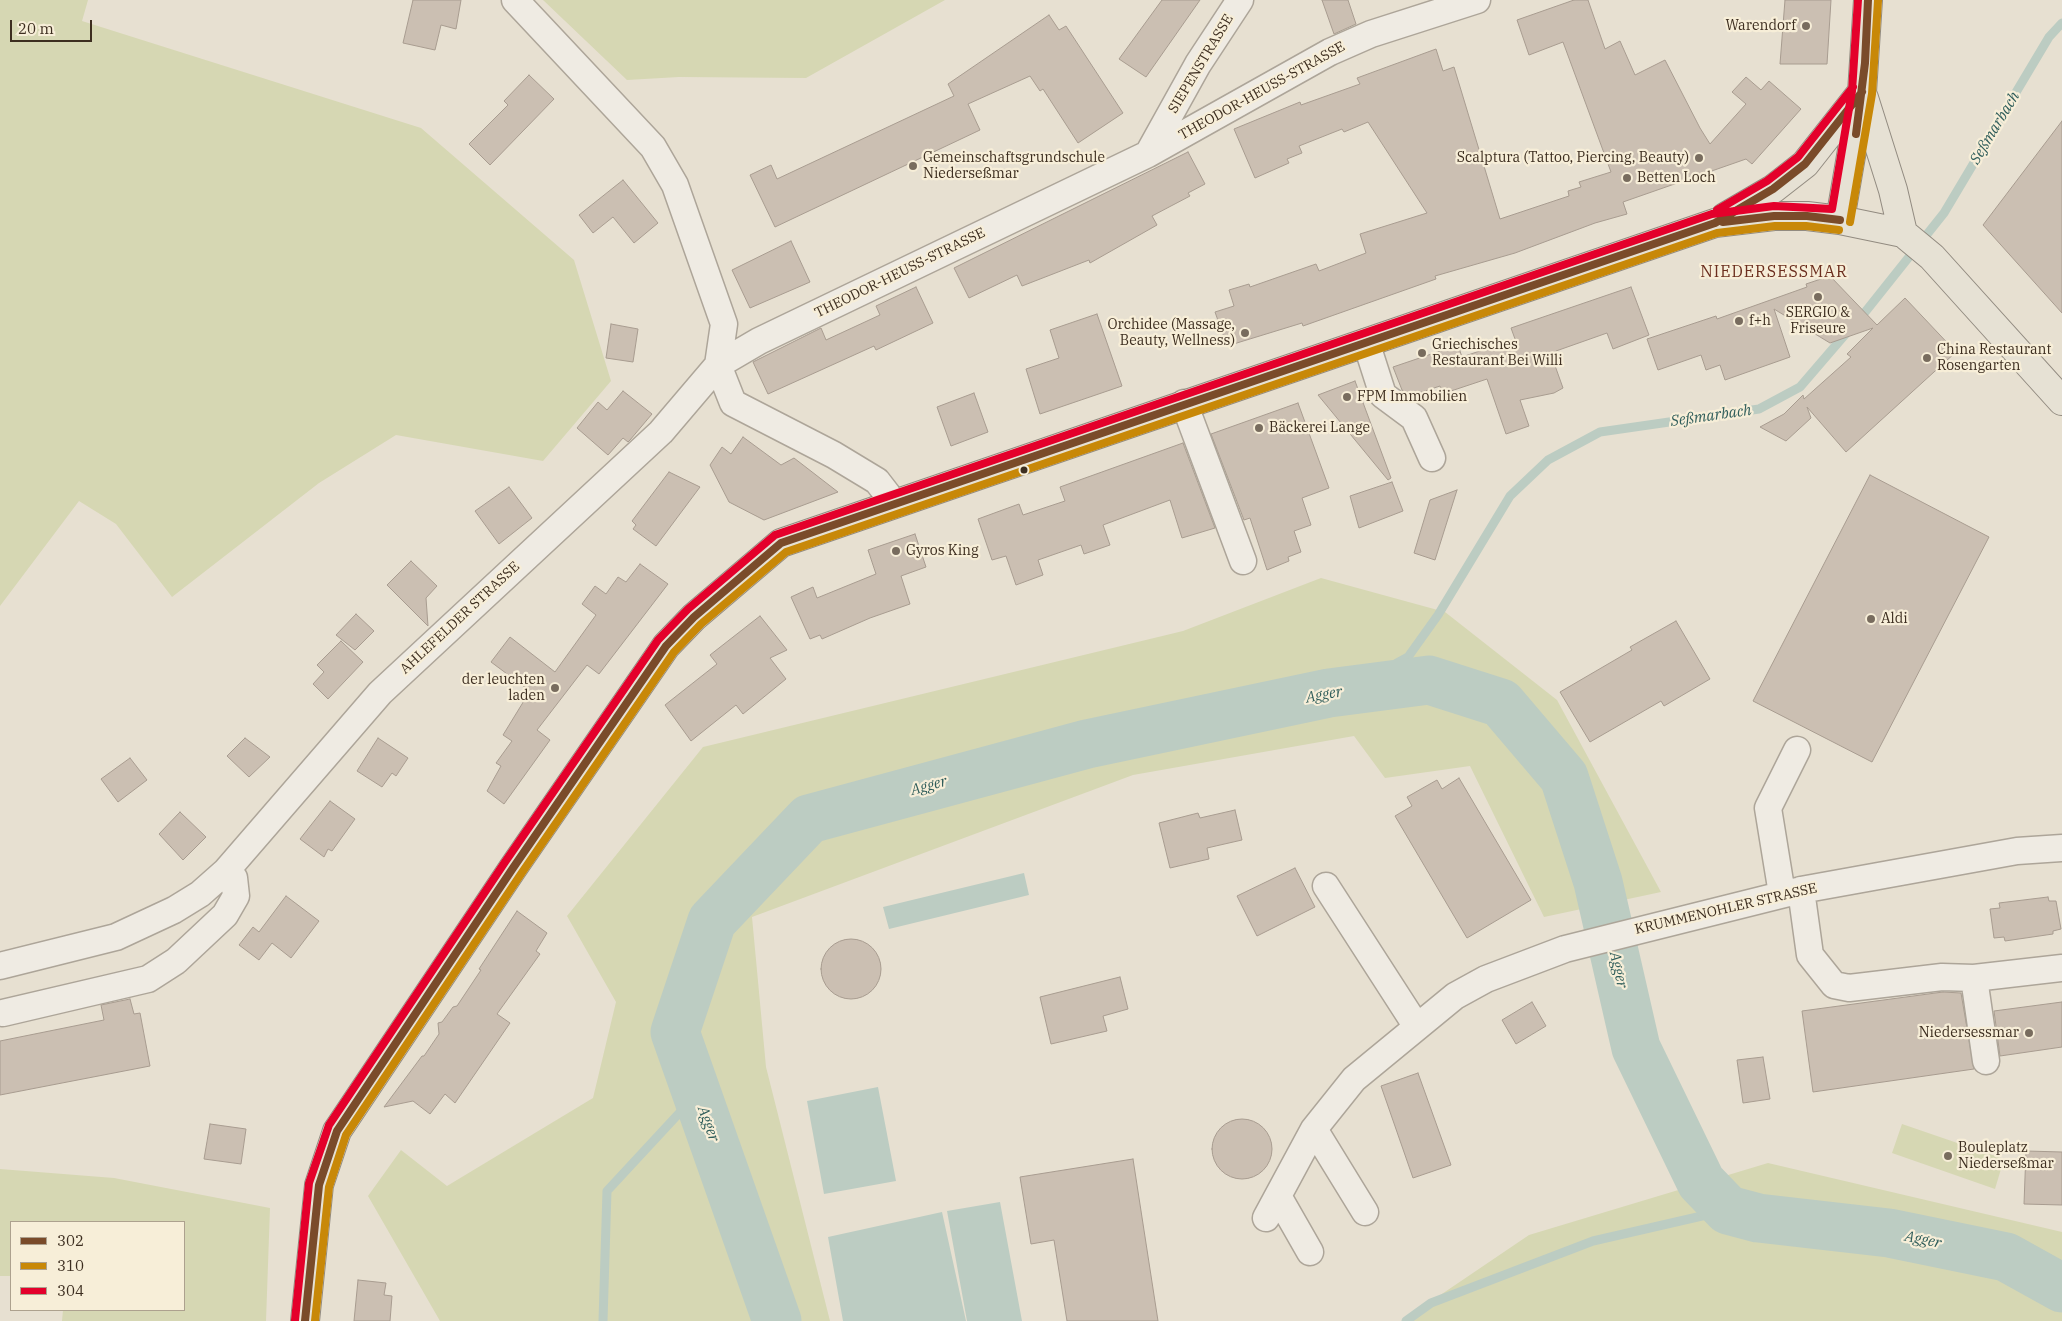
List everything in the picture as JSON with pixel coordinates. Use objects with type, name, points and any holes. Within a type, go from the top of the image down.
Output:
[{"type":"main road","points":[[1840,220],[1862,92],[1868,0]]},
{"type":"main road","points":[[1715,224],[1773,189],[1805,164],[1862,92]]},
{"type":"main road","points":[[1862,92],[1906,235]]},
{"type":"main road","points":[[305,1321],[319,1185],[337,1131],[513,868],[666,646],[694,617],[781,543],[1184,403],[1715,224],[1774,216],[1808,216],[1840,220],[1906,235],[1932,257],[2062,401]]},
{"type":"street","points":[[514,0],[653,147],[675,185],[724,324],[718,365],[733,403],[863,472],[877,481],[894,503]]},
{"type":"street","name":"SIEPENSTRASSE","points":[[1148,154],[1198,64],[1240,0]]},
{"type":"street","name":"THEODOR-HEUSS-STRASSE","points":[[718,365],[759,342],[1148,154],[1330,52],[1371,34],[1477,0]]},
{"type":"street","points":[[1366,342],[1384,395],[1414,418],[1432,458]]},
{"type":"street","name":"AHLEFELDER STRASSE","points":[[0,966],[116,937],[174,910],[200,894],[226,871],[380,693],[661,432],[718,365]]},
{"type":"street","points":[[1184,403],[1242,562]]},
{"type":"street","points":[[1797,750],[1768,808],[1810,955],[1834,985],[1849,988],[1942,977],[1974,978],[2062,968]]},
{"type":"street","name":"KRUMMENOHLER STRASSE","points":[[1266,1218],[1314,1129],[1354,1079],[1455,996],[1486,979],[1565,949],[1653,925],[1791,892],[2017,851],[2062,848]]},
{"type":"street","points":[[4,1013],[148,979],[176,961],[225,916],[236,896],[234,878],[226,871]]},
{"type":"street","points":[[1326,886],[1417,1028]]},
{"type":"street","points":[[1974,978],[1986,1061]]},
{"type":"street","points":[[1314,1129],[1365,1212]]},
{"type":"street","points":[[1278,1196],[1310,1252]]},
{"type":"green space","points":[[0,0],[88,0],[82,21],[421,128],[574,260],[611,381],[543,461],[396,435],[319,483],[172,597],[116,524],[79,501],[0,606]]},
{"type":"green space","points":[[543,0],[945,0],[806,78],[679,77],[627,80]]},
{"type":"green space","points":[[1321,578],[1445,612],[1557,700],[1661,892],[1544,917],[1470,766],[1385,778],[1354,736],[1133,775],[752,917],[766,1067],[830,1321],[440,1321],[368,1196],[401,1150],[447,1186],[593,1098],[616,1002],[567,916],[703,747],[1183,631]]},
{"type":"green space","name":"Bouleplatz Niederseßmar","points":[[1902,1124],[2004,1159],[1995,1189],[1892,1153]]},
{"type":"green space","points":[[1768,1163],[2062,1232],[2062,1321],[1402,1321],[1529,1235]]},
{"type":"green space","points":[[0,1169],[114,1178],[270,1208],[266,1321],[62,1321],[63,1311],[185,1311],[185,1221],[10,1221],[10,1276],[0,1276]]},
{"type":"shaded area","points":[[1024,873],[1029,895],[889,929],[883,907]]},
{"type":"shaded area","points":[[878,1087],[896,1181],[824,1194],[807,1101]]},
{"type":"shaded area","points":[[1000,1202],[1022,1321],[967,1321],[947,1211]]},
{"type":"shaded area","points":[[942,1212],[966,1321],[843,1321],[828,1237]]},
{"type":"building","points":[[413,0],[461,0],[456,29],[441,25],[435,50],[403,43]]},
{"type":"building","points":[[1162,0],[1200,0],[1146,77],[1119,59]]},
{"type":"building","points":[[1322,0],[1348,0],[1356,24],[1334,34]]},
{"type":"building","points":[[1574,0],[1588,0],[1605,49],[1620,41],[1635,75],[1665,60],[1710,144],[1746,104],[1732,92],[1746,77],[1761,90],[1769,81],[1801,109],[1752,164],[1746,159],[1623,202],[1627,214],[1595,223],[1515,253],[1435,276],[1436,279],[1303,326],[1302,323],[1227,346],[1215,312],[1234,306],[1229,290],[1249,284],[1250,287],[1316,264],[1319,271],[1366,253],[1360,234],[1427,213],[1368,122],[1344,132],[1342,129],[1299,146],[1302,153],[1287,159],[1289,163],[1255,178],[1234,129],[1300,102],[1301,105],[1360,84],[1357,78],[1436,49],[1443,71],[1454,67],[1500,219],[1569,196],[1568,191],[1581,187],[1579,182],[1611,172],[1563,42],[1529,55],[1517,20]]},
{"type":"building","name":"Warendorf","points":[[1785,0],[1831,0],[1827,64],[1780,64]]},
{"type":"building","points":[[1049,15],[1059,30],[1066,26],[1123,113],[1078,143],[1043,89],[1040,91],[1030,76],[968,104],[980,130],[775,227],[750,175],[771,165],[777,179],[954,96],[948,84]]},
{"type":"building","points":[[529,75],[554,99],[490,165],[469,144],[508,105],[504,101]]},
{"type":"building","points":[[2062,121],[2062,313],[1983,225]]},
{"type":"building","points":[[1188,152],[1205,184],[1188,193],[1190,196],[1152,216],[1157,225],[1090,263],[1089,260],[1022,286],[1017,275],[969,298],[954,268]]},
{"type":"building","points":[[623,180],[658,223],[634,243],[613,217],[593,233],[579,215]]},
{"type":"building","points":[[791,241],[810,282],[750,308],[732,270]]},
{"type":"building","points":[[1830,276],[1877,325],[1905,298],[1956,352],[1846,452],[1807,407],[1811,418],[1786,441],[1760,427],[1784,414],[1803,395],[1804,399],[1851,357],[1847,354],[1873,328],[1830,343],[1774,309],[1790,357],[1725,380],[1720,365],[1706,370],[1701,355],[1658,370],[1647,339],[1716,316],[1717,319],[1807,287],[1806,284]]},
{"type":"building","points":[[916,287],[933,323],[876,350],[874,346],[768,394],[753,362],[821,328],[826,340],[880,315],[876,306]]},
{"type":"building","points":[[1631,287],[1649,335],[1613,349],[1607,333],[1556,351],[1558,357],[1553,360],[1563,388],[1554,393],[1520,400],[1529,426],[1506,434],[1487,379],[1442,394],[1440,386],[1410,396],[1402,390],[1393,367],[1458,345],[1462,357],[1515,339],[1511,328]]},
{"type":"building","points":[[1097,314],[1122,386],[1040,414],[1026,369],[1059,358],[1050,330]]},
{"type":"building","points":[[611,324],[638,329],[633,362],[606,358]]},
{"type":"building","points":[[1355,381],[1391,478],[1388,480],[1318,395]]},
{"type":"building","points":[[623,391],[652,414],[628,442],[623,438],[608,455],[577,428],[598,402],[607,410]]},
{"type":"building","points":[[974,393],[988,432],[951,446],[937,407]]},
{"type":"building","points":[[1298,403],[1329,488],[1302,498],[1311,525],[1294,531],[1301,552],[1288,557],[1289,561],[1267,570],[1250,518],[1244,520],[1211,434]]},
{"type":"building","points":[[743,437],[781,465],[794,458],[838,492],[764,520],[729,502],[710,465],[722,447],[731,454]]},
{"type":"building","points":[[1183,443],[1215,528],[1182,538],[1170,500],[1103,525],[1110,545],[1084,554],[1081,545],[1038,560],[1043,575],[1016,585],[1006,556],[992,560],[978,519],[1019,504],[1023,515],[1065,501],[1060,487]]},
{"type":"building","points":[[669,472],[700,487],[656,546],[633,529],[636,525],[632,521]]},
{"type":"building","name":"Aldi","points":[[1870,475],[1989,537],[1872,762],[1753,701]]},
{"type":"building","points":[[1392,482],[1403,511],[1359,528],[1350,496]]},
{"type":"building","points":[[509,487],[532,518],[499,544],[475,511]]},
{"type":"building","points":[[1457,490],[1435,560],[1414,553],[1430,500]]},
{"type":"building","points":[[915,534],[926,567],[901,576],[910,604],[870,618],[822,639],[820,635],[810,639],[791,597],[813,587],[817,598],[876,574],[868,550]]},
{"type":"building","points":[[411,561],[437,586],[426,598],[428,626],[387,585]]},
{"type":"building","points":[[640,564],[668,584],[599,674],[587,665],[537,730],[550,740],[504,804],[487,791],[501,766],[496,763],[512,741],[503,735],[530,691],[491,662],[510,637],[555,672],[596,615],[582,604],[595,586],[606,594],[618,577],[626,582]]},
{"type":"building","points":[[356,614],[374,631],[355,650],[336,635]]},
{"type":"building","points":[[760,616],[787,650],[770,658],[786,679],[743,714],[736,705],[691,741],[665,705],[717,664],[710,655]]},
{"type":"building","points":[[1676,621],[1710,679],[1664,706],[1661,701],[1590,742],[1560,692],[1632,650],[1630,647]]},
{"type":"building","points":[[341,641],[363,662],[328,699],[313,684],[324,672],[317,665]]},
{"type":"building","points":[[245,738],[270,757],[249,777],[227,756]]},
{"type":"building","points":[[378,738],[408,758],[396,776],[392,773],[382,787],[357,771]]},
{"type":"building","points":[[130,758],[147,780],[118,802],[101,779]]},
{"type":"building","points":[[1459,778],[1531,900],[1467,938],[1395,816],[1412,806],[1407,797],[1437,780],[1442,789]]},
{"type":"building","points":[[330,801],[355,819],[332,851],[328,849],[324,857],[300,839]]},
{"type":"building","points":[[1235,810],[1242,840],[1207,848],[1209,859],[1170,868],[1159,823],[1198,813],[1200,818]]},
{"type":"building","points":[[180,812],[206,837],[183,860],[159,834]]},
{"type":"building","points":[[1295,868],[1315,907],[1257,936],[1237,896]]},
{"type":"building","points":[[286,896],[319,921],[291,958],[272,943],[259,960],[239,945],[253,927],[259,932]]},
{"type":"building","points":[[2048,897],[2049,901],[2056,901],[2061,929],[2053,931],[2053,934],[2005,941],[2004,937],[1994,938],[1990,909],[2000,908],[1999,903]]},
{"type":"building","points":[[517,911],[547,933],[536,951],[540,954],[497,1014],[510,1023],[455,1103],[445,1094],[430,1114],[413,1101],[384,1107],[439,1034],[438,1023],[442,1022],[453,1007],[457,1006]]},
{"type":"building","points":[[851,939],[868,944],[876,952],[881,969],[876,986],[868,994],[851,999],[834,994],[826,986],[821,969],[826,952],[834,944]]},
{"type":"building","points":[[1120,977],[1128,1009],[1103,1016],[1107,1031],[1051,1044],[1040,997]]},
{"type":"building","points":[[1943,992],[1961,993],[1974,1069],[1813,1092],[1802,1011]]},
{"type":"building","points":[[130,999],[134,1014],[140,1013],[150,1066],[0,1095],[0,1041],[104,1020],[101,1005]]},
{"type":"building","points":[[1532,1002],[1546,1026],[1516,1044],[1502,1020]]},
{"type":"building","name":"Niedersessmar","points":[[2062,1002],[2062,1047],[2000,1056],[1994,1011]]},
{"type":"building","points":[[1763,1057],[1770,1099],[1743,1103],[1737,1060]]},
{"type":"building","points":[[1418,1073],[1451,1165],[1413,1178],[1381,1086]]},
{"type":"building","points":[[1242,1119],[1259,1124],[1267,1132],[1272,1149],[1267,1166],[1259,1174],[1242,1179],[1225,1174],[1217,1166],[1212,1149],[1217,1132],[1225,1124]]},
{"type":"building","points":[[210,1124],[246,1129],[241,1164],[204,1159]]},
{"type":"building","points":[[2026,1151],[2062,1152],[2062,1205],[2024,1204]]},
{"type":"building","points":[[1133,1159],[1158,1321],[1067,1321],[1054,1240],[1031,1244],[1020,1177]]},
{"type":"building","points":[[358,1280],[386,1283],[384,1295],[392,1296],[390,1321],[354,1321]]},
{"type":"waterway","name":"Seßmarbach","points":[[1858,321],[1944,213],[2049,37],[2062,23]]},
{"type":"waterway","name":"Seßmarbach","points":[[1383,687],[1397,663],[1408,657],[1438,615],[1510,496],[1548,460],[1600,432],[1759,409],[1800,387],[1849,330]]},
{"type":"waterway","name":"Agger","points":[[777,1321],[675,1032],[712,921],[809,819],[1087,744],[1329,693],[1429,680],[1501,703],[1564,777],[1598,882],[1636,1048],[1701,1182],[1728,1210],[1758,1218],[1889,1233],[2006,1257],[2062,1288]]},
{"type":"waterway","points":[[603,1321],[607,1191],[696,1095]]},
{"type":"waterway","points":[[1406,1321],[1431,1303],[1593,1241],[1728,1210]]},
{"type":"transit line","name":"304","points":[[295,1320],[309,1183],[329,1125],[505,862],[658,640],[688,609],[775,535],[1712,214],[1774,206],[1832,209],[1852,91],[1858,0]]},
{"type":"transit line","name":"302","points":[[1856,134],[1865,63],[1868,0]]},
{"type":"transit line","name":"310","points":[[1850,222],[1872,94],[1878,1]]},
{"type":"transit line","name":"304","points":[[1717,210],[1767,181],[1798,157],[1853,87]]},
{"type":"transit line","name":"302","points":[[305,1321],[319,1185],[337,1131],[513,868],[666,646],[694,617],[781,543],[1715,223],[1773,189],[1805,164],[1862,92]]},
{"type":"transit line","name":"302","points":[[1723,222],[1774,216],[1807,216],[1840,220]]},
{"type":"transit line","name":"310","points":[[315,1321],[329,1187],[346,1135],[521,874],[674,652],[701,624],[786,552],[1717,233],[1775,226],[1806,226],[1839,230]]},
{"type":"place","name":"Warendorf","points":[[1806,26]]},
{"type":"place","name":"Scalptura (Tattoo, Piercing, Beauty)","points":[[1699,158]]},
{"type":"place","name":"Gemeinschaftsgrundschule Niederseßmar","points":[[913,166]]},
{"type":"place","name":"Betten Loch","points":[[1627,178]]},
{"type":"place","name":"SERGIO & Friseure","points":[[1818,297]]},
{"type":"place","name":"f+h","points":[[1739,321]]},
{"type":"place","name":"Orchidee (Massage, Beauty, Wellness)","points":[[1245,333]]},
{"type":"place","name":"Griechisches Restaurant Bei Willi","points":[[1422,353]]},
{"type":"place","name":"China Restaurant Rosengarten","points":[[1927,358]]},
{"type":"place","name":"FPM Immobilien","points":[[1347,397]]},
{"type":"place","name":"Bäckerei Lange","points":[[1259,428]]},
{"type":"place","name":"Gyros King","points":[[896,551]]},
{"type":"place","name":"Aldi","points":[[1871,619]]},
{"type":"place","name":"der leuchten laden","points":[[555,688]]},
{"type":"place","name":"Niedersessmar","points":[[2029,1033]]},
{"type":"place","name":"Bouleplatz Niederseßmar","points":[[1948,1156]]},
{"type":"district","name":"NIEDERSESSMAR","points":[[1774,272]]}]
